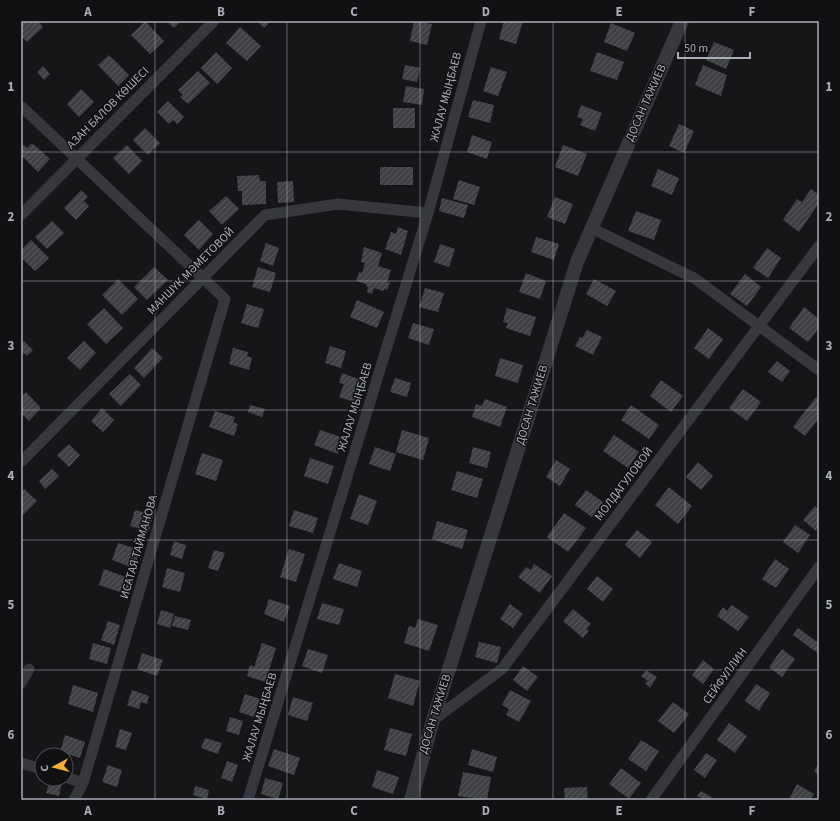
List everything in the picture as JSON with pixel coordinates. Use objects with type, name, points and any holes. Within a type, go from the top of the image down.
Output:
[{"type":"street","name":"АЗАН БАЛОВ КӨШЕСІ","points":[[21,214],[214,21]]},
{"type":"street","name":"ЖАЛАУ МЫҢБАЕВ","points":[[248,800],[428,213],[481,21]]},
{"type":"street","name":"ДОСАН ТАЖИЕВ","points":[[411,800],[433,720],[577,262],[682,21]]},
{"type":"street","points":[[21,106],[202,278]]},
{"type":"street","name":"МАНШҮК МӘМЕТОВОЙ","points":[[21,462],[264,215],[338,204],[428,213]]},
{"type":"street","points":[[591,228],[694,278],[819,370]]},
{"type":"street","name":"МОЛДАГУЛОВОЙ","points":[[433,720],[502,669],[819,246]]},
{"type":"street","name":"ИСАТАЯ ТАЙМАНОВА","points":[[74,800],[83,782],[225,299],[202,278]]},
{"type":"street","name":"СЕЙФУЛЛИН","points":[[651,800],[819,567]]},
{"type":"street","points":[[21,683],[29,669]]},
{"type":"street","points":[[21,763],[34,767]]},
{"type":"street","points":[[74,779],[83,782]]},
{"type":"building","points":[[25,21],[38,21],[43,27],[27,42],[21,36],[21,25]]},
{"type":"building","points":[[145,21],[164,41],[150,54],[131,35]]},
{"type":"building","points":[[167,21],[181,21],[174,28]]},
{"type":"building","points":[[257,21],[271,21],[264,28]]},
{"type":"building","points":[[414,21],[432,24],[427,45],[410,41]]},
{"type":"building","points":[[504,21],[523,21],[516,44],[499,39]]},
{"type":"building","points":[[611,23],[635,33],[627,51],[604,42]]},
{"type":"building","points":[[240,27],[261,46],[247,61],[226,43]]},
{"type":"building","points":[[714,42],[734,50],[726,69],[706,60]]},
{"type":"building","points":[[216,52],[232,68],[217,84],[201,68]]},
{"type":"building","points":[[597,52],[624,62],[617,80],[590,71]]},
{"type":"building","points":[[109,55],[129,75],[118,86],[98,65]]},
{"type":"building","points":[[405,65],[420,68],[417,82],[402,79]]},
{"type":"building","points":[[703,65],[727,75],[721,96],[695,85]]},
{"type":"building","points":[[43,66],[50,74],[44,80],[37,72]]},
{"type":"building","points":[[491,67],[507,72],[498,96],[483,91]]},
{"type":"building","points":[[198,71],[210,83],[188,104],[180,97],[183,95],[178,90]]},
{"type":"building","points":[[406,86],[424,89],[422,105],[403,102]]},
{"type":"building","points":[[81,89],[94,102],[79,117],[67,104]]},
{"type":"building","points":[[473,100],[494,105],[490,123],[468,117]]},
{"type":"building","points":[[168,101],[184,117],[177,124],[173,120],[169,124],[157,112]]},
{"type":"building","points":[[581,105],[602,113],[595,131],[580,125],[583,119],[577,117]]},
{"type":"building","points":[[393,108],[415,108],[415,128],[393,128]]},
{"type":"building","points":[[679,124],[694,131],[684,153],[669,146]]},
{"type":"building","points":[[145,128],[160,143],[148,155],[133,140]]},
{"type":"building","points":[[472,135],[492,142],[487,159],[467,152]]},
{"type":"building","points":[[32,143],[50,159],[38,172],[21,155],[21,148],[24,145],[27,148]]},
{"type":"building","points":[[127,145],[142,161],[129,174],[113,158]]},
{"type":"building","points":[[563,145],[587,154],[578,176],[555,167]]},
{"type":"building","points":[[380,167],[413,167],[413,185],[380,185]]},
{"type":"building","points":[[658,169],[679,178],[672,195],[651,186]]},
{"type":"building","points":[[259,175],[260,181],[266,181],[266,204],[242,205],[242,191],[238,191],[237,176]]},
{"type":"building","points":[[459,180],[480,187],[474,205],[453,199]]},
{"type":"building","points":[[293,181],[294,202],[278,203],[277,182]]},
{"type":"building","points":[[811,189],[819,195],[819,203],[799,232],[783,220],[797,199],[802,202]]},
{"type":"building","points":[[81,190],[88,197],[84,201],[89,206],[76,220],[64,208]]},
{"type":"building","points":[[226,196],[239,209],[222,225],[209,211]]},
{"type":"building","points":[[555,197],[573,204],[565,224],[547,217]]},
{"type":"building","points":[[442,198],[468,205],[464,218],[439,211]]},
{"type":"building","points":[[636,211],[661,220],[654,240],[628,231]]},
{"type":"building","points":[[199,220],[213,234],[199,250],[184,235]]},
{"type":"building","points":[[52,221],[64,233],[47,249],[35,237]]},
{"type":"building","points":[[398,227],[408,231],[401,255],[385,249],[391,232],[396,234]]},
{"type":"building","points":[[536,237],[559,244],[554,260],[531,252]]},
{"type":"building","points":[[31,240],[49,258],[35,271],[21,257],[21,250]]},
{"type":"building","points":[[266,243],[279,248],[273,266],[260,261]]},
{"type":"building","points":[[440,244],[455,249],[449,267],[434,262]]},
{"type":"building","points":[[364,247],[382,253],[378,266],[391,270],[387,282],[390,283],[387,290],[384,289],[383,291],[374,288],[372,294],[367,292],[368,287],[366,284],[356,281],[359,272],[362,273],[365,263],[361,262]]},
{"type":"building","points":[[767,248],[781,258],[768,278],[753,268]]},
{"type":"building","points":[[154,267],[168,280],[147,300],[134,287]]},
{"type":"building","points":[[258,267],[276,273],[270,292],[252,287]]},
{"type":"building","points":[[526,273],[546,281],[540,299],[519,292]]},
{"type":"building","points":[[745,274],[761,287],[747,306],[730,294]]},
{"type":"building","points":[[118,279],[138,299],[122,315],[102,295]]},
{"type":"building","points":[[594,279],[616,291],[607,306],[586,294]]},
{"type":"building","points":[[425,288],[444,293],[438,312],[419,307]]},
{"type":"building","points":[[357,300],[384,312],[377,328],[350,317]]},
{"type":"building","points":[[247,304],[264,309],[258,328],[241,323]]},
{"type":"building","points":[[804,307],[819,319],[819,328],[808,342],[789,328]]},
{"type":"building","points":[[104,308],[123,328],[106,344],[87,324]]},
{"type":"building","points":[[507,308],[536,317],[530,336],[506,328],[508,323],[503,322]]},
{"type":"building","points":[[413,323],[434,329],[429,345],[408,338]]},
{"type":"building","points":[[708,328],[723,339],[709,359],[694,348]]},
{"type":"building","points":[[587,330],[602,337],[593,355],[575,346],[580,337],[582,338]]},
{"type":"building","points":[[24,341],[33,350],[27,356],[24,353],[21,356],[21,345]]},
{"type":"building","points":[[84,341],[96,353],[80,370],[67,358]]},
{"type":"building","points":[[330,346],[346,351],[341,368],[325,363]]},
{"type":"building","points":[[152,348],[163,358],[144,378],[134,368]]},
{"type":"building","points":[[233,348],[248,352],[247,356],[252,358],[249,370],[229,364]]},
{"type":"building","points":[[500,358],[523,365],[518,383],[495,376]]},
{"type":"building","points":[[777,361],[790,371],[782,382],[768,372]]},
{"type":"building","points":[[342,373],[361,380],[354,402],[339,397],[344,384],[339,383]]},
{"type":"building","points":[[130,374],[141,385],[121,406],[109,394]]},
{"type":"building","points":[[395,378],[411,383],[407,397],[390,392]]},
{"type":"building","points":[[661,380],[683,396],[671,412],[650,396]]},
{"type":"building","points":[[743,389],[761,402],[747,421],[729,408]]},
{"type":"building","points":[[26,392],[41,408],[29,421],[21,413],[21,397]]},
{"type":"building","points":[[816,397],[819,399],[819,418],[805,436],[793,427]]},
{"type":"building","points":[[485,399],[507,407],[500,427],[472,417],[476,404],[482,406]]},
{"type":"building","points":[[250,405],[265,409],[262,417],[248,412]]},
{"type":"building","points":[[631,405],[659,425],[649,439],[621,420]]},
{"type":"building","points":[[102,408],[114,420],[103,432],[91,421]]},
{"type":"building","points":[[215,411],[235,417],[233,422],[238,424],[234,436],[209,427]]},
{"type":"building","points":[[320,430],[344,438],[338,454],[314,445]]},
{"type":"building","points":[[402,430],[429,438],[423,460],[396,452]]},
{"type":"building","points":[[614,435],[639,452],[628,468],[603,451]]},
{"type":"building","points":[[69,444],[80,455],[69,467],[57,455]]},
{"type":"building","points":[[375,447],[396,454],[390,471],[369,464]]},
{"type":"building","points":[[473,447],[491,452],[487,468],[469,463]]},
{"type":"building","points":[[202,453],[223,460],[216,481],[195,474]]},
{"type":"building","points":[[310,458],[334,466],[328,484],[304,476]]},
{"type":"building","points":[[556,460],[570,469],[560,486],[546,477]]},
{"type":"building","points":[[698,462],[713,476],[701,490],[686,477]]},
{"type":"building","points":[[52,469],[59,476],[45,489],[39,481]]},
{"type":"building","points":[[457,471],[483,479],[477,498],[451,490]]},
{"type":"building","points":[[669,487],[692,506],[678,524],[655,505]]},
{"type":"building","points":[[24,489],[37,501],[21,517],[21,492]]},
{"type":"building","points":[[586,490],[603,502],[592,517],[575,505]]},
{"type":"building","points":[[359,494],[377,501],[368,525],[350,519]]},
{"type":"building","points":[[815,506],[819,510],[819,527],[816,531],[803,520]]},
{"type":"building","points":[[135,510],[153,515],[149,531],[130,526]]},
{"type":"building","points":[[294,510],[318,518],[313,533],[289,526]]},
{"type":"building","points":[[564,513],[586,528],[568,552],[547,537]]},
{"type":"building","points":[[437,521],[468,530],[462,549],[432,539]]},
{"type":"building","points":[[795,525],[810,535],[798,553],[783,542]]},
{"type":"building","points":[[637,530],[652,542],[640,558],[625,545]]},
{"type":"building","points":[[174,541],[186,545],[182,559],[170,555]]},
{"type":"building","points":[[118,543],[140,550],[134,568],[112,560]]},
{"type":"building","points":[[289,549],[305,554],[296,582],[280,577]]},
{"type":"building","points":[[214,550],[225,553],[218,571],[208,568]]},
{"type":"building","points":[[775,559],[789,569],[776,588],[762,579]]},
{"type":"building","points":[[339,563],[362,571],[357,587],[333,579]]},
{"type":"building","points":[[534,564],[552,576],[540,593],[518,577],[526,567],[531,570]]},
{"type":"building","points":[[167,568],[185,573],[180,592],[162,587]]},
{"type":"building","points":[[104,569],[134,580],[129,595],[99,585]]},
{"type":"building","points":[[597,576],[613,589],[603,602],[587,589]]},
{"type":"building","points":[[269,599],[290,606],[284,622],[264,614]]},
{"type":"building","points":[[322,603],[344,609],[339,625],[317,619]]},
{"type":"building","points":[[510,604],[523,614],[513,628],[500,619]]},
{"type":"building","points":[[732,605],[749,617],[738,631],[717,616],[723,607],[727,611]]},
{"type":"building","points":[[573,609],[591,624],[586,629],[589,631],[583,638],[563,621]]},
{"type":"building","points":[[161,610],[174,614],[170,628],[157,624]]},
{"type":"building","points":[[175,616],[191,620],[188,630],[172,626]]},
{"type":"building","points":[[418,619],[438,625],[429,651],[404,643],[409,626],[415,628]]},
{"type":"building","points":[[108,621],[120,625],[114,645],[101,640]]},
{"type":"building","points":[[798,628],[817,642],[819,638],[819,654],[793,635]]},
{"type":"building","points":[[479,642],[501,647],[497,663],[475,657]]},
{"type":"building","points":[[93,643],[111,648],[107,664],[89,659]]},
{"type":"building","points":[[262,643],[276,648],[265,682],[247,676],[250,665],[254,667]]},
{"type":"building","points":[[308,649],[328,655],[322,673],[302,666]]},
{"type":"building","points":[[782,649],[795,659],[782,677],[769,667]]},
{"type":"building","points":[[142,653],[163,660],[157,676],[137,669]]},
{"type":"building","points":[[703,660],[714,669],[703,684],[692,675]]},
{"type":"building","points":[[523,666],[538,677],[527,691],[513,680]]},
{"type":"building","points":[[646,670],[657,677],[650,688],[645,683],[648,681],[641,676]]},
{"type":"building","points":[[395,674],[420,681],[413,706],[388,698]]},
{"type":"building","points":[[756,684],[770,693],[759,711],[745,701]]},
{"type":"building","points":[[73,685],[98,693],[93,712],[68,704]]},
{"type":"building","points":[[132,690],[149,696],[147,704],[141,702],[139,709],[127,705]]},
{"type":"building","points":[[510,690],[531,701],[519,722],[506,715],[509,709],[502,705]]},
{"type":"building","points":[[245,694],[260,699],[254,717],[239,712]]},
{"type":"building","points":[[293,697],[313,703],[307,721],[288,715]]},
{"type":"building","points":[[673,702],[689,714],[674,733],[658,721]]},
{"type":"building","points":[[230,717],[243,721],[239,735],[226,731]]},
{"type":"building","points":[[729,723],[747,736],[735,753],[717,740]]},
{"type":"building","points":[[390,728],[412,734],[406,756],[384,750]]},
{"type":"building","points":[[120,729],[132,733],[126,750],[115,747]]},
{"type":"building","points":[[65,735],[85,742],[80,758],[74,756],[74,747],[61,747]]},
{"type":"building","points":[[205,738],[222,743],[218,754],[201,748]]},
{"type":"building","points":[[641,740],[659,751],[646,771],[628,759]]},
{"type":"building","points":[[274,749],[300,758],[294,775],[268,766]]},
{"type":"building","points":[[472,749],[497,757],[493,772],[468,765]]},
{"type":"building","points":[[706,753],[717,760],[705,778],[694,770]]},
{"type":"building","points":[[227,761],[238,765],[232,782],[221,778]]},
{"type":"building","points":[[819,764],[819,775],[814,771]]},
{"type":"building","points":[[108,765],[122,770],[117,787],[102,782]]},
{"type":"building","points":[[621,768],[641,783],[629,799],[609,784]]},
{"type":"building","points":[[377,770],[399,777],[393,794],[372,787]]},
{"type":"building","points":[[463,772],[491,777],[487,800],[458,796]]},
{"type":"building","points":[[265,778],[283,783],[278,799],[261,794]]},
{"type":"building","points":[[797,784],[814,794],[810,800],[789,799]]},
{"type":"building","points":[[195,786],[209,790],[207,799],[193,795]]},
{"type":"building","points":[[48,787],[61,787],[59,796],[46,793]]},
{"type":"building","points":[[587,787],[588,800],[565,800],[564,788]]},
{"type":"building","points":[[701,791],[716,800],[704,800],[697,796]]}]
